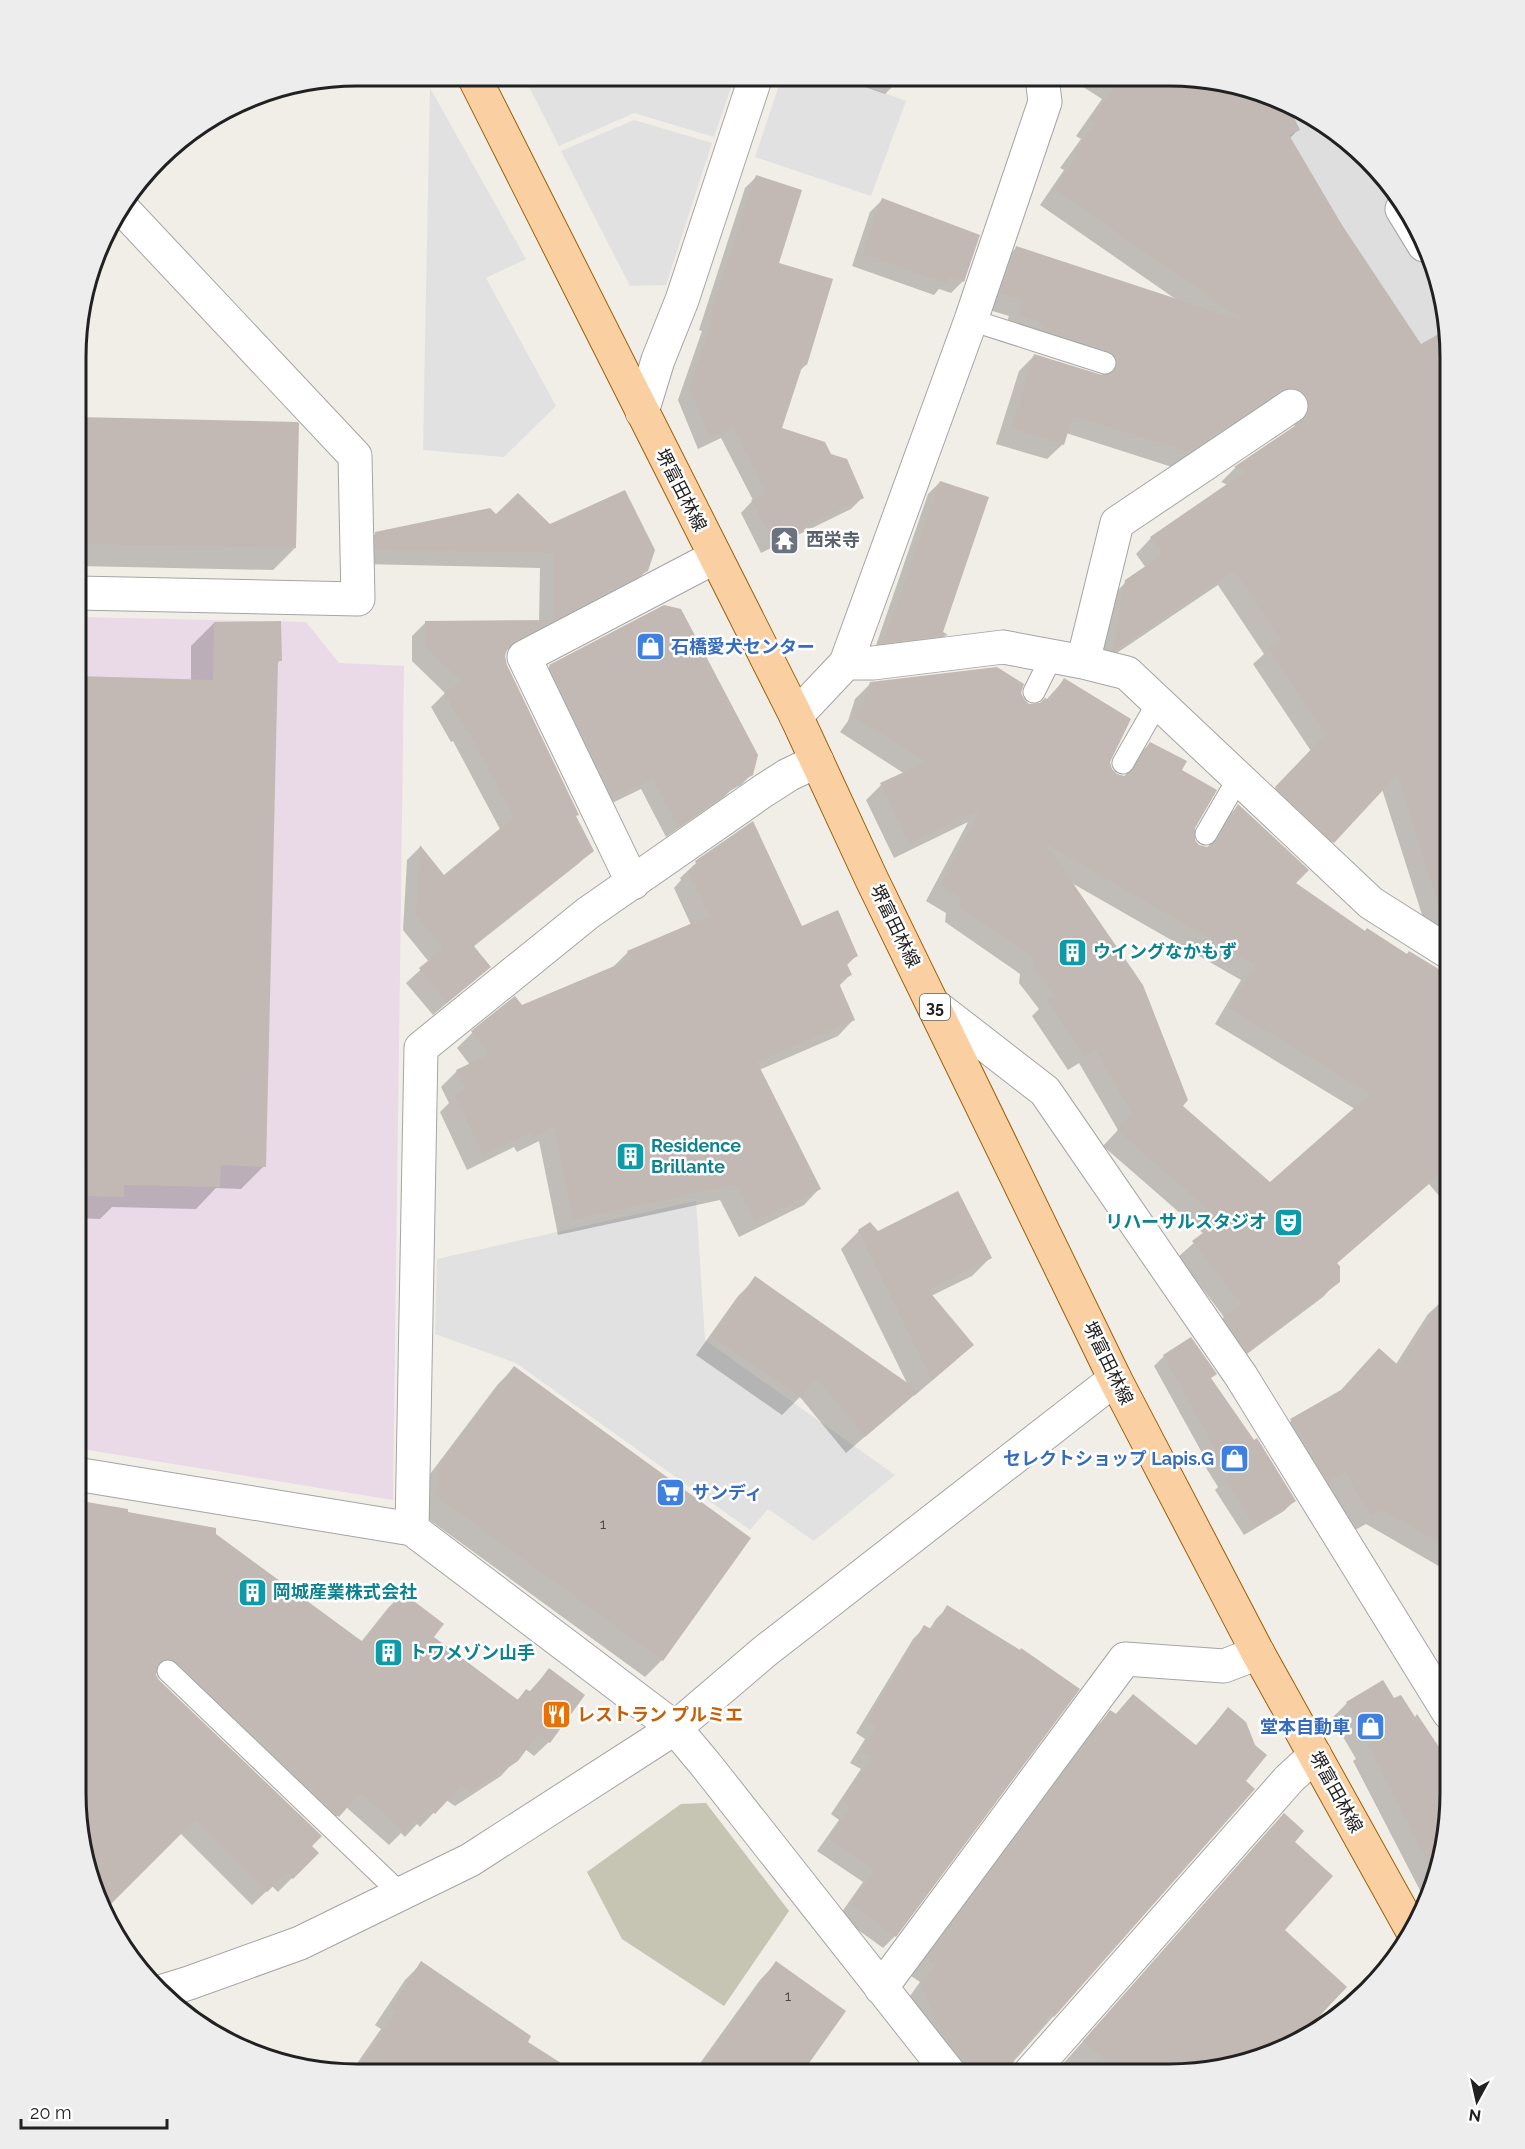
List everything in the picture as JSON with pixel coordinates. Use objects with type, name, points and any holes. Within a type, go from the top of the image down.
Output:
[{"type":"main road","name":"堺富田林線","points":[[479,86],[796,716],[872,880],[1115,1379],[1258,1653],[1407,1921]]},
{"type":"street","points":[[642,412],[658,360],[682,300],[753,86]]},
{"type":"street","points":[[796,716],[846,663],[971,320],[1045,102],[1043,86]]},
{"type":"street","points":[[86,593],[358,599],[356,456],[127,213]]},
{"type":"street","points":[[1068,659],[1117,523],[1291,406]]},
{"type":"street","points":[[633,883],[524,657],[715,557]]},
{"type":"street","points":[[846,663],[873,663],[1003,647],[1127,673],[1371,903],[1440,946]]},
{"type":"street","points":[[412,1529],[421,1048],[588,913],[771,786],[817,760]]},
{"type":"street","points":[[934,1005],[1046,1091],[1241,1376],[1440,1698]]},
{"type":"street","points":[[170,1989],[300,1942],[470,1860],[675,1728],[764,1652],[1115,1379]]},
{"type":"street","points":[[86,1476],[412,1529],[675,1728],[942,2064]]},
{"type":"street","points":[[882,1988],[1125,1659],[1224,1666],[1258,1653]]},
{"type":"street","points":[[1038,2064],[1289,1779],[1315,1755]]},
{"type":"lane","points":[[971,320],[1105,363]]},
{"type":"lane","points":[[1034,692],[1068,659]]},
{"type":"lane","points":[[1123,764],[1158,702]]},
{"type":"lane","points":[[1206,834],[1239,777]]},
{"type":"lane","points":[[168,1671],[401,1894]]},
{"type":"shaded area","points":[[529,86],[732,86],[714,137],[634,113],[559,146]]},
{"type":"shaded area","points":[[779,86],[865,86],[906,101],[871,196],[755,157]]},
{"type":"shaded area","points":[[430,88],[526,259],[486,278],[556,406],[504,457],[423,450]]},
{"type":"shaded area","points":[[1213,89],[1272,106],[1334,141],[1384,191],[1412,237],[1430,286],[1439,339],[1440,504]]},
{"type":"shaded area","points":[[634,120],[712,143],[666,285],[630,286],[561,151]]},
{"type":"shaded area","points":[[86,617],[306,622],[339,663],[404,666],[393,1500],[86,1450]]},
{"type":"shaded area","points":[[696,1201],[705,1340],[895,1475],[814,1541],[768,1509],[750,1530],[516,1363],[435,1334],[437,1259]]},
{"type":"shaded area","points":[[706,1803],[789,1911],[724,2006],[622,1939],[587,1872],[681,1804]]},
{"type":"building","points":[[1115,86],[1186,86],[1222,91],[1256,100],[1293,116],[1300,130],[1289,135],[1342,225],[1421,344],[1438,334],[1440,911],[1397,775],[1334,843],[1275,787],[1325,735],[1268,648],[1280,640],[1234,571],[1115,651],[1112,650],[1125,580],[1162,555],[1150,537],[1246,471],[1234,467],[1302,421],[1308,415],[1310,405],[1306,395],[1299,389],[1290,387],[1281,390],[1188,452],[1073,416],[1064,445],[1011,428],[1034,354],[1102,375],[1113,373],[1118,361],[1109,351],[1042,329],[1043,324],[1018,315],[1023,301],[1000,293],[1016,246],[1244,321],[1054,189],[1078,155],[1074,153],[1095,124],[1090,120]]},
{"type":"building","points":[[756,175],[802,190],[779,263],[833,279],[807,365],[803,364],[782,428],[825,442],[831,454],[847,459],[864,498],[773,542],[751,500],[766,493],[733,427],[710,439],[689,387],[713,319],[709,318]]},
{"type":"building","points":[[882,198],[980,235],[964,282],[949,277],[947,284],[863,254]]},
{"type":"building","points":[[86,417],[299,423],[296,548],[86,544]]},
{"type":"building","points":[[940,481],[989,497],[943,632],[948,635],[883,643]]},
{"type":"building","points":[[625,490],[655,550],[648,571],[554,620],[554,553],[376,550],[375,532],[490,508],[496,514],[518,493],[550,524]]},
{"type":"building","points":[[664,605],[681,609],[758,755],[753,775],[736,784],[737,786],[678,828],[653,779],[613,798],[549,665]]},
{"type":"building","points":[[554,620],[515,641],[508,647],[505,656],[507,665],[594,851],[473,945],[491,967],[447,1003],[419,968],[443,949],[416,916],[420,845],[444,875],[514,817],[467,729],[465,730],[444,692],[462,682],[425,647],[425,621]]},
{"type":"building","points":[[281,621],[282,661],[278,661],[266,1167],[221,1165],[220,1187],[124,1185],[124,1197],[88,1196],[88,1162],[86,1162],[86,676],[213,680],[214,622]]},
{"type":"building","points":[[997,667],[1024,684],[1021,693],[1029,704],[1040,703],[1045,698],[1050,701],[1064,678],[1131,719],[1110,762],[1117,774],[1124,776],[1130,774],[1150,742],[1187,761],[1182,770],[1217,790],[1195,828],[1195,840],[1199,845],[1207,847],[1217,841],[1238,804],[1309,870],[1296,883],[1365,931],[1367,928],[1407,954],[1409,951],[1440,970],[1440,1174],[1337,1263],[1340,1266],[1340,1282],[1247,1352],[1223,1316],[1241,1304],[1192,1241],[1220,1220],[1117,1130],[1132,1114],[1095,1049],[1084,1056],[1046,1000],[1054,995],[1034,968],[1034,959],[960,907],[960,898],[940,886],[981,809],[909,844],[880,783],[926,762],[854,717],[863,704],[870,682]],"holes":[[[1046,844],[1255,965],[1229,1008],[1370,1094],[1270,1182],[1183,1106],[1188,1100],[1143,985]]]},
{"type":"building","points":[[753,821],[802,926],[838,910],[858,956],[846,962],[852,975],[838,981],[855,1020],[757,1062],[821,1189],[755,1222],[736,1185],[573,1220],[554,1127],[533,1137],[530,1133],[483,1155],[455,1095],[465,1090],[456,1070],[490,1054],[471,1031],[515,996],[522,1005],[631,959],[627,951],[709,916],[688,871],[698,867],[695,861]]},
{"type":"building","points":[[958,1191],[992,1258],[928,1290],[974,1345],[932,1380],[858,1230],[870,1222],[878,1231]]},
{"type":"building","points":[[755,1276],[919,1391],[865,1437],[816,1377],[801,1398],[712,1337]]},
{"type":"building","points":[[1440,1302],[1440,1543],[1382,1510],[1371,1516],[1345,1472],[1328,1482],[1290,1419],[1341,1390],[1379,1348],[1399,1366]]},
{"type":"building","points":[[1191,1337],[1217,1374],[1211,1378],[1254,1440],[1257,1438],[1296,1501],[1255,1527],[1224,1479],[1228,1477],[1212,1452],[1216,1450],[1163,1355]]},
{"type":"building","points":[[514,1366],[751,1538],[663,1661],[436,1496],[440,1464]]},
{"type":"building","points":[[86,1502],[216,1528],[216,1534],[363,1642],[402,1592],[444,1624],[434,1637],[518,1700],[526,1689],[531,1692],[549,1668],[585,1695],[550,1743],[538,1734],[518,1761],[470,1793],[461,1786],[435,1814],[431,1810],[420,1824],[416,1820],[404,1832],[360,1793],[339,1817],[177,1662],[164,1659],[158,1663],[156,1669],[159,1680],[322,1836],[312,1846],[319,1853],[293,1879],[287,1873],[267,1892],[195,1820],[110,1905],[95,1863],[86,1810]]},
{"type":"building","points":[[947,1605],[1020,1650],[1021,1648],[1080,1689],[896,1937],[850,1904],[874,1870],[828,1838],[850,1807],[841,1801],[872,1757],[861,1751],[876,1726],[867,1721],[924,1625],[933,1630]]},
{"type":"building","points":[[1383,1680],[1394,1698],[1401,1695],[1415,1717],[1417,1714],[1440,1748],[1439,1810],[1429,1865],[1368,1745],[1371,1743],[1346,1702]]},
{"type":"building","points":[[1133,1694],[1197,1746],[1228,1707],[1246,1722],[1255,1745],[1267,1755],[1246,1781],[1255,1789],[1054,2017],[1051,2014],[1010,2064],[965,2064],[941,2032],[921,1986],[935,1965],[926,1959],[1110,1710],[1116,1714]]},
{"type":"building","points":[[1284,1813],[1304,1831],[1295,1842],[1333,1876],[1285,1930],[1347,1987],[1316,2020],[1288,2036],[1256,2049],[1222,2058],[1186,2063],[1109,2064],[1083,2041]]},
{"type":"building","points":[[421,1961],[531,2036],[528,2042],[562,2064],[360,2064],[396,2012],[391,2008]]},
{"type":"building","points":[[776,1961],[846,2011],[808,2064],[702,2064]]},
{"type":"place","name":"西栄寺","points":[[785,540]]},
{"type":"place","name":"石橋愛犬センター","points":[[650,647]]},
{"type":"place","name":"ウイングなかもず","points":[[1072,952]]},
{"type":"place","name":"Residence Brillante","points":[[630,1156]]},
{"type":"place","name":"リハーサルスタジオ","points":[[1288,1222]]},
{"type":"place","name":"セレクトショップ Lapis.G","points":[[1235,1459]]},
{"type":"place","name":"サンディ","points":[[671,1493]]},
{"type":"place","name":"岡城産業株式会社","points":[[252,1592]]},
{"type":"place","name":"トワメゾン山手","points":[[388,1653]]},
{"type":"place","name":"レストラン プルミエ","points":[[556,1715]]},
{"type":"place","name":"堂本自動車","points":[[1371,1727]]}]
